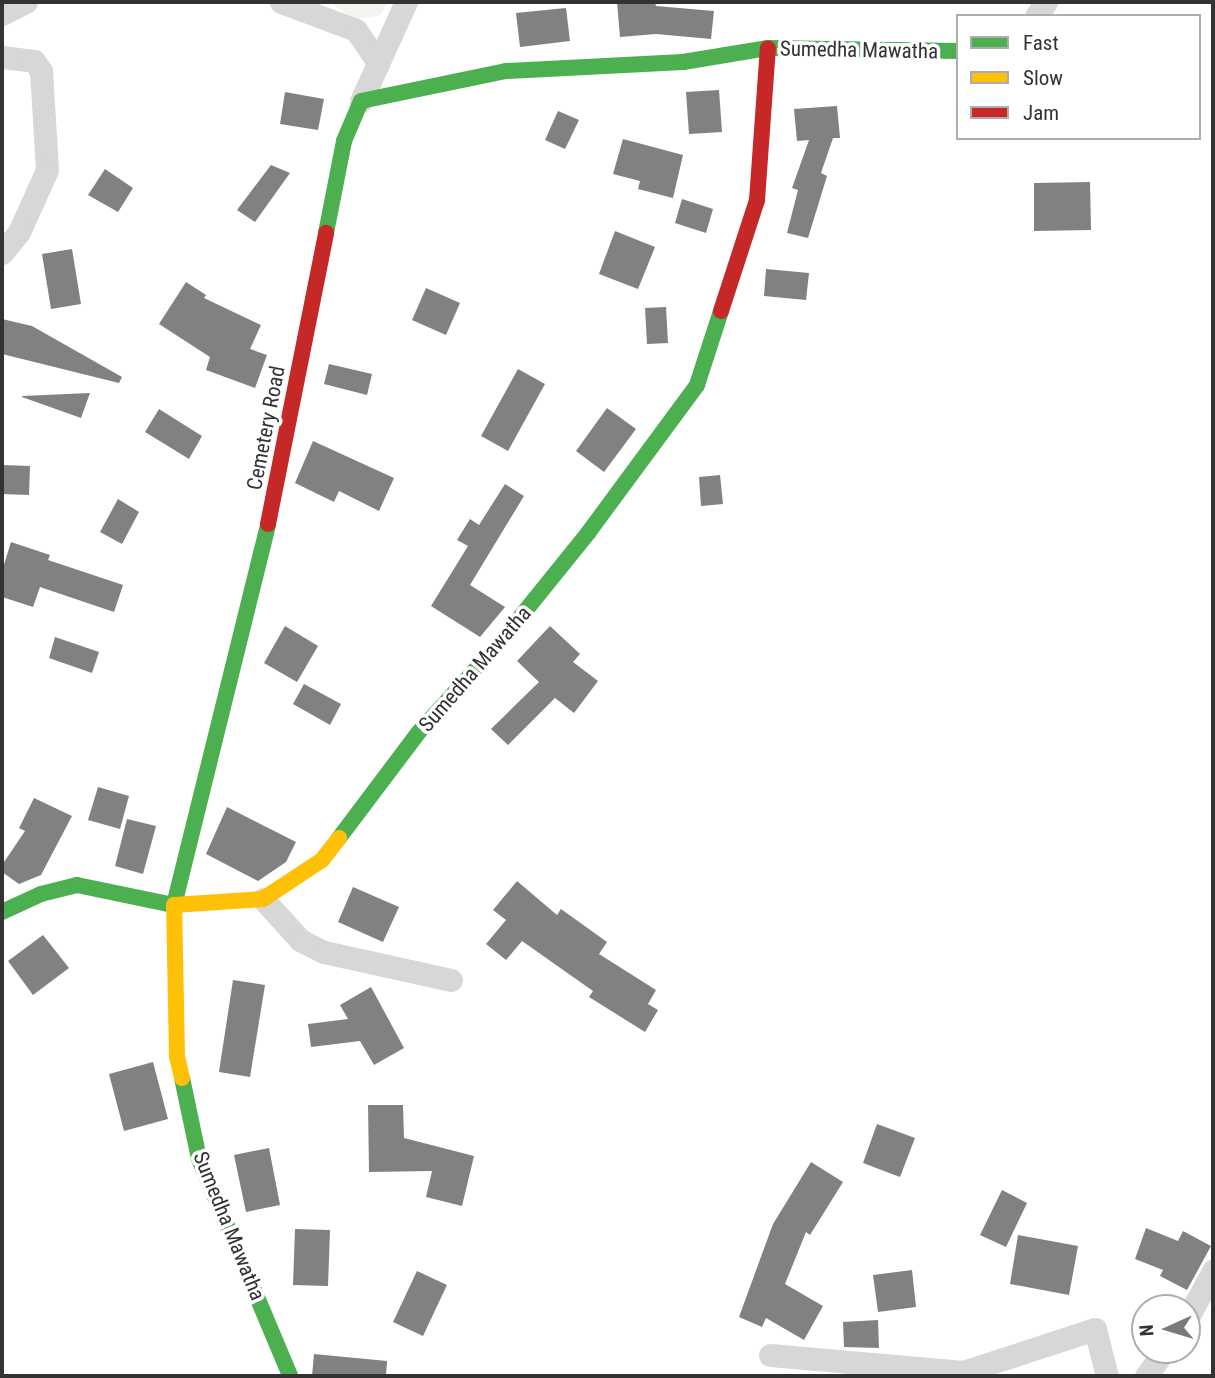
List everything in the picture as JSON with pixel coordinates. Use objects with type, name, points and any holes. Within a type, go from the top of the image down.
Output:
[{"type":"street","points":[[2,14],[26,2]]},
{"type":"street","points":[[281,2],[356,30],[377,63]]},
{"type":"street","points":[[360,101],[406,2]]},
{"type":"street","points":[[360,101],[506,71],[683,62],[768,48]]},
{"type":"street","name":"Sumedha Mawatha","points":[[290,1376],[199,1159],[177,1057],[174,905],[263,899],[322,860],[418,733],[501,641],[588,533],[697,385],[757,200],[768,48],[956,51]]},
{"type":"street","points":[[2,57],[34,61],[41,71],[47,170],[19,232],[2,253]]},
{"type":"street","name":"Cemetery Road","points":[[174,905],[268,526],[344,141],[360,101]]},
{"type":"street","points":[[2,912],[41,894],[77,885],[174,905]]},
{"type":"street","points":[[263,899],[300,940],[324,952],[451,980]]},
{"type":"street","points":[[1200,1294],[1213,1270]]},
{"type":"street","points":[[769,1355],[963,1372],[1094,1329],[1108,1376]]},
{"type":"shaded area","points":[[331,2],[387,2],[381,15],[353,20]]},
{"type":"building","points":[[617,2],[655,2],[656,6],[714,11],[711,39],[656,34],[620,37]]},
{"type":"building","points":[[566,8],[570,41],[520,47],[516,13]]},
{"type":"building","points":[[719,90],[722,132],[689,134],[686,92]]},
{"type":"building","points":[[285,92],[324,99],[318,130],[280,124]]},
{"type":"building","points":[[837,106],[840,138],[833,138],[821,173],[827,176],[808,238],[787,233],[798,190],[792,188],[809,140],[797,141],[794,109]]},
{"type":"building","points":[[558,111],[579,120],[565,149],[545,140]]},
{"type":"building","points":[[623,139],[683,155],[673,198],[638,189],[640,181],[613,174]]},
{"type":"building","points":[[271,165],[290,173],[255,222],[237,210]]},
{"type":"building","points":[[105,169],[133,188],[118,212],[88,195]]},
{"type":"building","points":[[1090,182],[1091,230],[1034,231],[1034,183]]},
{"type":"building","points":[[682,199],[713,209],[706,233],[675,223]]},
{"type":"building","points":[[615,231],[655,247],[638,289],[599,274]]},
{"type":"building","points":[[72,249],[81,304],[51,309],[42,254]]},
{"type":"building","points":[[766,269],[809,273],[806,300],[764,296]]},
{"type":"building","points":[[186,282],[206,295],[204,298],[261,325],[250,349],[267,355],[255,388],[206,370],[210,357],[159,324]]},
{"type":"building","points":[[426,288],[460,303],[446,335],[412,320]]},
{"type":"building","points":[[666,307],[668,343],[647,344],[645,308]]},
{"type":"building","points":[[2,319],[32,326],[122,377],[119,383],[2,354]]},
{"type":"building","points":[[329,364],[372,374],[367,395],[324,384]]},
{"type":"building","points":[[518,369],[545,384],[508,451],[481,436]]},
{"type":"building","points":[[90,393],[81,418],[22,397],[22,396]]},
{"type":"building","points":[[607,408],[636,429],[604,472],[576,451]]},
{"type":"building","points":[[159,409],[202,436],[189,459],[145,432]]},
{"type":"building","points":[[313,441],[394,478],[379,511],[339,491],[334,502],[295,483]]},
{"type":"building","points":[[2,465],[30,466],[29,495],[2,494]]},
{"type":"building","points":[[720,475],[723,504],[701,506],[699,477]]},
{"type":"building","points":[[505,484],[524,496],[470,585],[505,607],[480,637],[431,606],[468,546],[457,540],[470,519],[479,525]]},
{"type":"building","points":[[118,499],[139,512],[122,544],[100,532]]},
{"type":"building","points":[[11,542],[50,555],[48,560],[123,585],[114,612],[40,587],[33,607],[2,597],[2,571]]},
{"type":"building","points":[[285,626],[318,646],[297,682],[264,663]]},
{"type":"building","points":[[550,626],[580,654],[573,662],[598,681],[574,713],[555,698],[508,745],[491,729],[539,682],[517,661]]},
{"type":"building","points":[[55,637],[99,652],[92,673],[49,658]]},
{"type":"building","points":[[304,684],[341,704],[330,725],[293,704]]},
{"type":"building","points":[[98,787],[129,796],[120,829],[88,820]]},
{"type":"building","points":[[34,798],[72,816],[41,875],[19,884],[2,872],[2,865],[25,831],[19,828]]},
{"type":"building","points":[[227,807],[296,842],[286,862],[258,881],[206,854]]},
{"type":"building","points":[[127,819],[156,826],[143,874],[115,866]]},
{"type":"building","points":[[517,881],[557,915],[561,909],[607,942],[599,954],[656,990],[648,1004],[658,1010],[645,1032],[589,997],[593,991],[522,941],[506,960],[486,944],[506,920],[493,910]]},
{"type":"building","points":[[353,887],[399,907],[383,942],[338,922]]},
{"type":"building","points":[[43,935],[69,968],[33,995],[8,961]]},
{"type":"building","points":[[233,980],[265,985],[250,1077],[219,1072]]},
{"type":"building","points":[[371,987],[404,1048],[374,1065],[360,1041],[311,1047],[308,1024],[348,1019],[340,1005]]},
{"type":"building","points":[[153,1062],[168,1119],[124,1131],[109,1074]]},
{"type":"building","points":[[368,1105],[403,1105],[404,1138],[474,1156],[462,1206],[426,1197],[432,1171],[369,1172]]},
{"type":"building","points":[[877,1124],[915,1138],[900,1177],[863,1163]]},
{"type":"building","points":[[269,1148],[280,1205],[246,1212],[234,1155]]},
{"type":"building","points":[[811,1162],[843,1182],[810,1235],[806,1232],[785,1284],[823,1306],[804,1340],[766,1318],[762,1327],[739,1317],[773,1224]]},
{"type":"building","points":[[1002,1190],[1027,1203],[1006,1247],[980,1235]]},
{"type":"building","points":[[1146,1228],[1178,1241],[1183,1231],[1211,1246],[1187,1290],[1160,1276],[1163,1270],[1135,1259]]},
{"type":"building","points":[[295,1229],[330,1230],[328,1286],[293,1285]]},
{"type":"building","points":[[1018,1235],[1078,1246],[1069,1295],[1010,1284]]},
{"type":"building","points":[[912,1270],[916,1307],[878,1312],[873,1275]]},
{"type":"building","points":[[417,1271],[447,1285],[423,1336],[393,1322]]},
{"type":"building","points":[[878,1320],[879,1348],[844,1347],[843,1322]]},
{"type":"building","points":[[314,1354],[387,1361],[386,1376],[312,1376]]},
{"type":"traffic: fast","points":[[326,233],[344,141],[361,101],[506,71],[683,62],[768,48]]},
{"type":"traffic: fast","points":[[768,48],[956,51]]},
{"type":"traffic: fast","points":[[339,838],[418,733],[501,641],[588,533],[697,385],[721,311]]},
{"type":"traffic: fast","points":[[2,912],[41,894],[77,885],[174,905],[268,524]]},
{"type":"traffic: fast","points":[[182,1078],[199,1159],[290,1376]]},
{"type":"traffic: slow","points":[[182,1078],[177,1057],[174,905],[263,899],[322,860],[339,838]]},
{"type":"traffic: jam","points":[[721,311],[757,200],[768,48]]},
{"type":"traffic: jam","points":[[268,524],[326,233]]}]
